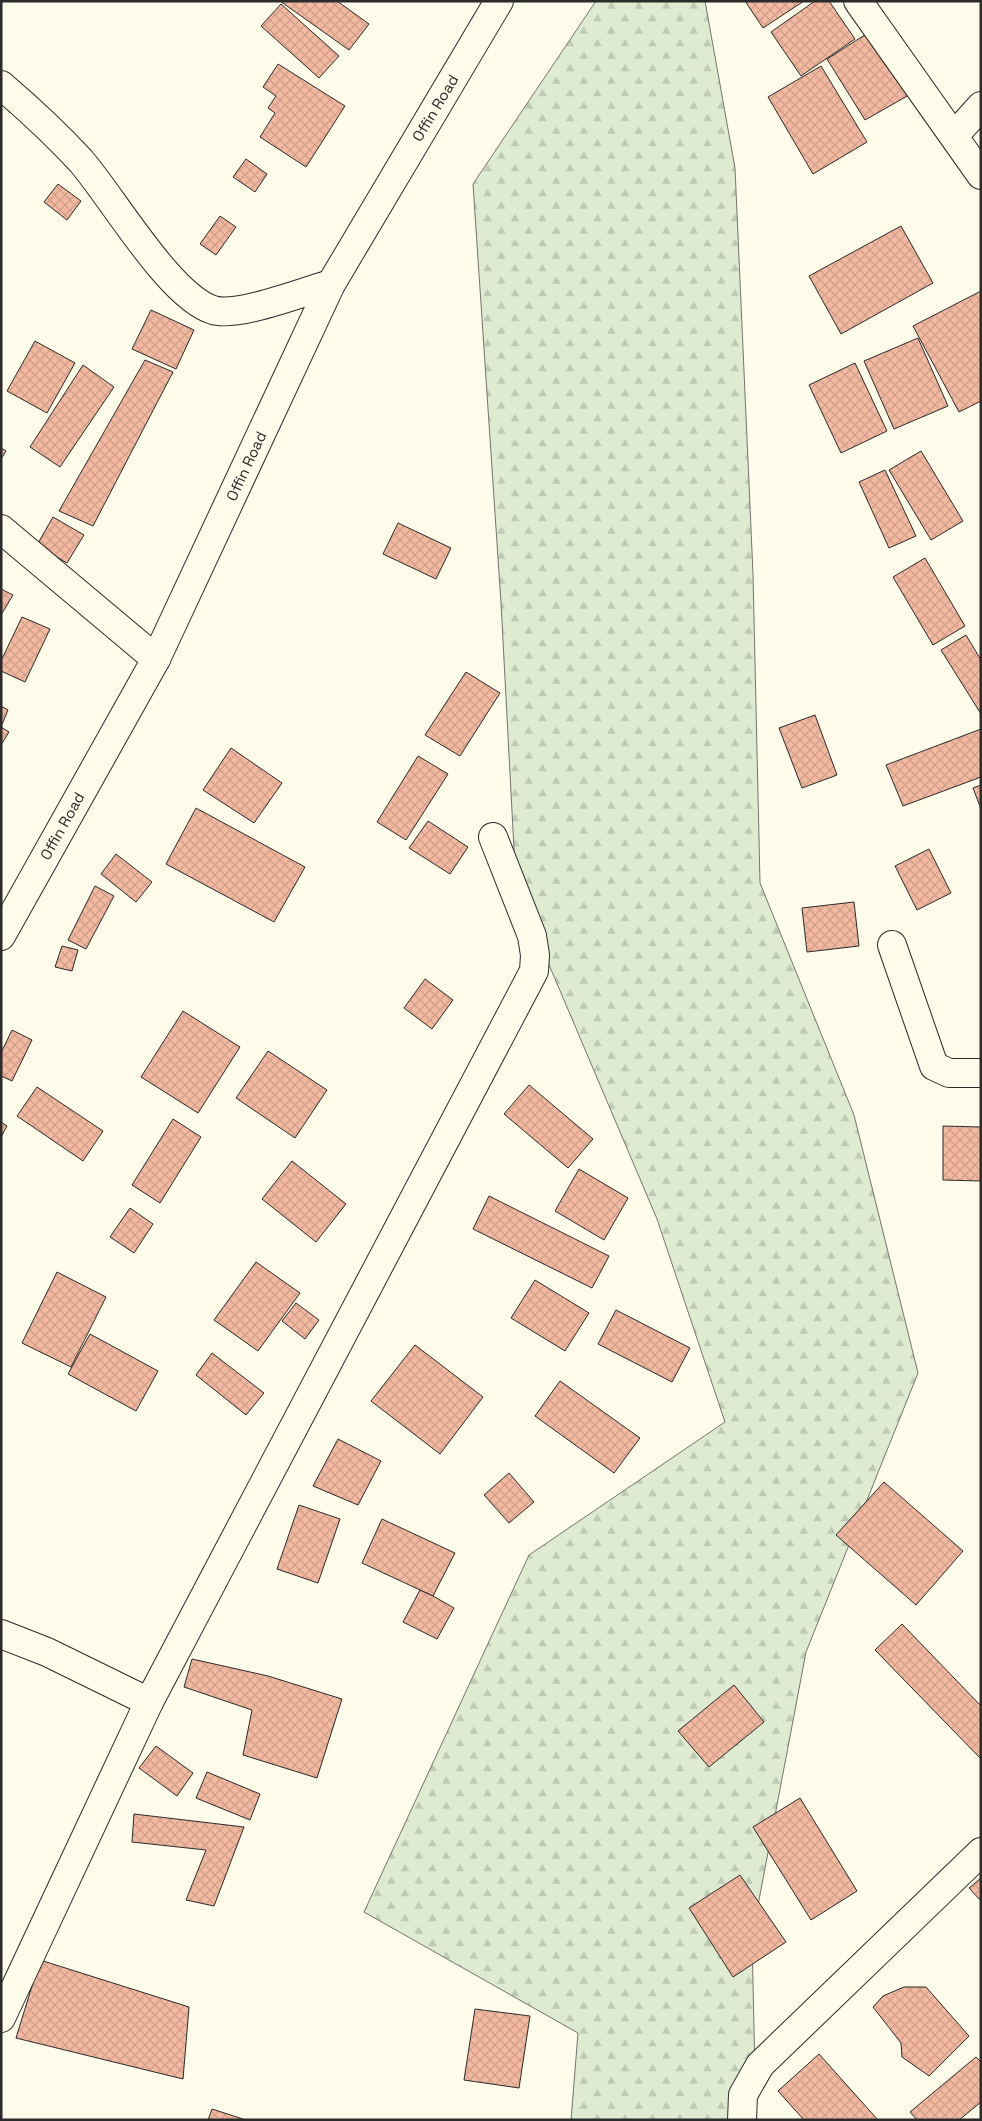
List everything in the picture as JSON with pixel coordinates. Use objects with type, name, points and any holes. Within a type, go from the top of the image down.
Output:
[{"type":"street","name":"Offin Road","points":[[1,936],[8,906],[156,659],[331,284],[500,1]]},
{"type":"street","points":[[858,1],[981,175]]},
{"type":"street","points":[[1,85],[39,118],[81,162],[168,275],[191,298],[214,310],[234,312],[331,284]]},
{"type":"street","points":[[954,136],[981,106]]},
{"type":"street","points":[[1,530],[156,659]]},
{"type":"street","points":[[1,2018],[149,1702],[534,971],[535,955],[532,936],[493,837]]},
{"type":"street","points":[[892,945],[934,1066],[949,1073],[981,1073]]},
{"type":"street","points":[[1,1634],[47,1652],[149,1702]]},
{"type":"street","points":[[742,2120],[743,2095],[760,2065],[981,1852]]},
{"type":"green space","points":[[596,1],[705,1],[735,168],[753,574],[760,883],[854,1115],[918,1373],[806,1652],[752,1937],[756,2120],[571,2120],[578,2033],[364,1912],[529,1555],[725,1422],[657,1219],[516,887],[501,603],[473,184]]},
{"type":"building","points":[[280,1],[337,1],[369,24],[349,50]]},
{"type":"building","points":[[745,1],[804,1],[763,28]]},
{"type":"building","points":[[815,1],[829,1],[855,39],[801,76],[771,32]]},
{"type":"building","points":[[281,4],[339,56],[319,78],[261,26]]},
{"type":"building","points":[[871,31],[909,95],[865,120],[827,59]]},
{"type":"building","points":[[278,64],[345,106],[306,167],[260,137],[275,113],[268,108],[276,96],[263,87]]},
{"type":"building","points":[[821,66],[867,142],[813,174],[768,97]]},
{"type":"building","points":[[246,159],[267,174],[255,192],[233,177]]},
{"type":"building","points":[[58,184],[81,201],[67,220],[44,202]]},
{"type":"building","points":[[220,216],[236,227],[216,255],[200,244]]},
{"type":"building","points":[[901,226],[933,283],[841,334],[809,276]]},
{"type":"building","points":[[981,291],[981,401],[959,412],[913,326]]},
{"type":"building","points":[[151,310],[194,330],[176,369],[132,349]]},
{"type":"building","points":[[918,338],[948,406],[894,429],[864,361]]},
{"type":"building","points":[[35,341],[75,363],[47,413],[7,391]]},
{"type":"building","points":[[145,360],[173,372],[93,526],[59,511]]},
{"type":"building","points":[[855,363],[887,431],[841,453],[809,385]]},
{"type":"building","points":[[83,365],[114,387],[60,467],[30,447]]},
{"type":"building","points":[[1,448],[6,451],[1,459]]},
{"type":"building","points":[[921,451],[963,521],[931,540],[889,470]]},
{"type":"building","points":[[885,470],[916,536],[889,548],[859,482]]},
{"type":"building","points":[[53,517],[84,535],[67,563],[37,545]]},
{"type":"building","points":[[398,523],[451,548],[436,579],[383,554]]},
{"type":"building","points":[[925,558],[965,626],[933,645],[893,577]]},
{"type":"building","points":[[1,589],[13,595],[1,615]]},
{"type":"building","points":[[22,617],[50,629],[25,682],[1,671],[1,661]]},
{"type":"building","points":[[966,635],[981,660],[981,714],[941,650]]},
{"type":"building","points":[[466,672],[500,693],[460,756],[425,735]]},
{"type":"building","points":[[1,706],[8,710],[1,727]]},
{"type":"building","points":[[815,715],[837,775],[802,788],[779,728]]},
{"type":"building","points":[[1,727],[9,732],[1,745]]},
{"type":"building","points":[[981,729],[981,777],[903,806],[886,765]]},
{"type":"building","points":[[231,748],[282,783],[254,823],[203,790]]},
{"type":"building","points":[[418,756],[448,774],[406,840],[377,822]]},
{"type":"building","points":[[981,785],[981,809],[973,788]]},
{"type":"building","points":[[196,808],[305,867],[274,922],[166,864]]},
{"type":"building","points":[[428,821],[468,847],[450,874],[409,848]]},
{"type":"building","points":[[929,849],[951,893],[917,910],[895,866]]},
{"type":"building","points":[[116,854],[152,882],[136,902],[101,874]]},
{"type":"building","points":[[95,886],[114,896],[86,949],[68,940]]},
{"type":"building","points":[[854,902],[859,946],[807,952],[802,908]]},
{"type":"building","points":[[62,946],[78,950],[72,971],[55,967]]},
{"type":"building","points":[[425,979],[453,1000],[432,1029],[404,1008]]},
{"type":"building","points":[[183,1011],[240,1047],[198,1113],[141,1077]]},
{"type":"building","points":[[12,1030],[32,1040],[12,1081],[1,1076],[1,1053]]},
{"type":"building","points":[[268,1051],[327,1090],[295,1138],[236,1098]]},
{"type":"building","points":[[529,1085],[593,1139],[568,1168],[504,1114]]},
{"type":"building","points":[[37,1087],[103,1131],[83,1161],[17,1116]]},
{"type":"building","points":[[173,1119],[201,1137],[160,1203],[132,1185]]},
{"type":"building","points":[[1,1122],[7,1126],[1,1137]]},
{"type":"building","points":[[943,1126],[981,1127],[981,1181],[943,1180]]},
{"type":"building","points":[[292,1161],[346,1204],[316,1242],[262,1199]]},
{"type":"building","points":[[579,1169],[628,1198],[604,1240],[555,1211]]},
{"type":"building","points":[[489,1196],[609,1256],[592,1288],[473,1229]]},
{"type":"building","points":[[130,1208],[153,1224],[134,1253],[110,1237]]},
{"type":"building","points":[[256,1262],[300,1293],[258,1351],[214,1320]]},
{"type":"building","points":[[57,1272],[106,1297],[71,1367],[22,1343]]},
{"type":"building","points":[[535,1280],[589,1313],[565,1351],[511,1318]]},
{"type":"building","points":[[296,1303],[319,1320],[305,1339],[282,1321]]},
{"type":"building","points":[[616,1310],[690,1348],[672,1382],[598,1344]]},
{"type":"building","points":[[90,1334],[158,1371],[136,1411],[68,1374]]},
{"type":"building","points":[[415,1345],[483,1397],[440,1454],[371,1401]]},
{"type":"building","points":[[212,1353],[264,1393],[246,1415],[196,1375]]},
{"type":"building","points":[[560,1381],[640,1438],[614,1473],[535,1416]]},
{"type":"building","points":[[338,1439],[381,1461],[358,1505],[313,1486]]},
{"type":"building","points":[[509,1473],[534,1502],[509,1523],[484,1495]]},
{"type":"building","points":[[884,1482],[963,1551],[916,1605],[836,1535]]},
{"type":"building","points":[[299,1505],[340,1519],[318,1583],[277,1569]]},
{"type":"building","points":[[382,1519],[455,1553],[433,1596],[362,1563]]},
{"type":"building","points":[[420,1590],[454,1608],[437,1639],[403,1622]]},
{"type":"building","points":[[902,1624],[981,1706],[981,1759],[875,1650]]},
{"type":"building","points":[[192,1659],[268,1676],[342,1699],[317,1778],[243,1755],[252,1710],[184,1687]]},
{"type":"building","points":[[734,1685],[764,1722],[709,1767],[678,1731]]},
{"type":"building","points":[[156,1746],[193,1773],[177,1796],[139,1768]]},
{"type":"building","points":[[207,1772],[260,1794],[250,1820],[196,1798]]},
{"type":"building","points":[[800,1798],[857,1891],[811,1920],[753,1827]]},
{"type":"building","points":[[134,1814],[244,1827],[214,1906],[186,1900],[206,1850],[132,1842]]},
{"type":"building","points":[[740,1875],[786,1942],[733,1977],[689,1908]]},
{"type":"building","points":[[981,1878],[981,1901],[969,1888]]},
{"type":"building","points":[[40,1960],[189,2007],[183,2079],[16,2038]]},
{"type":"building","points":[[904,1987],[926,1987],[969,2036],[929,2076],[902,2057],[901,2043],[873,2007],[883,1996]]},
{"type":"building","points":[[475,2009],[530,2016],[519,2088],[464,2080]]},
{"type":"building","points":[[819,2054],[878,2120],[804,2120],[778,2091]]},
{"type":"building","points":[[976,2057],[981,2062],[981,2102],[959,2120],[917,2120],[910,2112]]},
{"type":"building","points":[[212,2109],[243,2119],[243,2120],[208,2120]]}]
